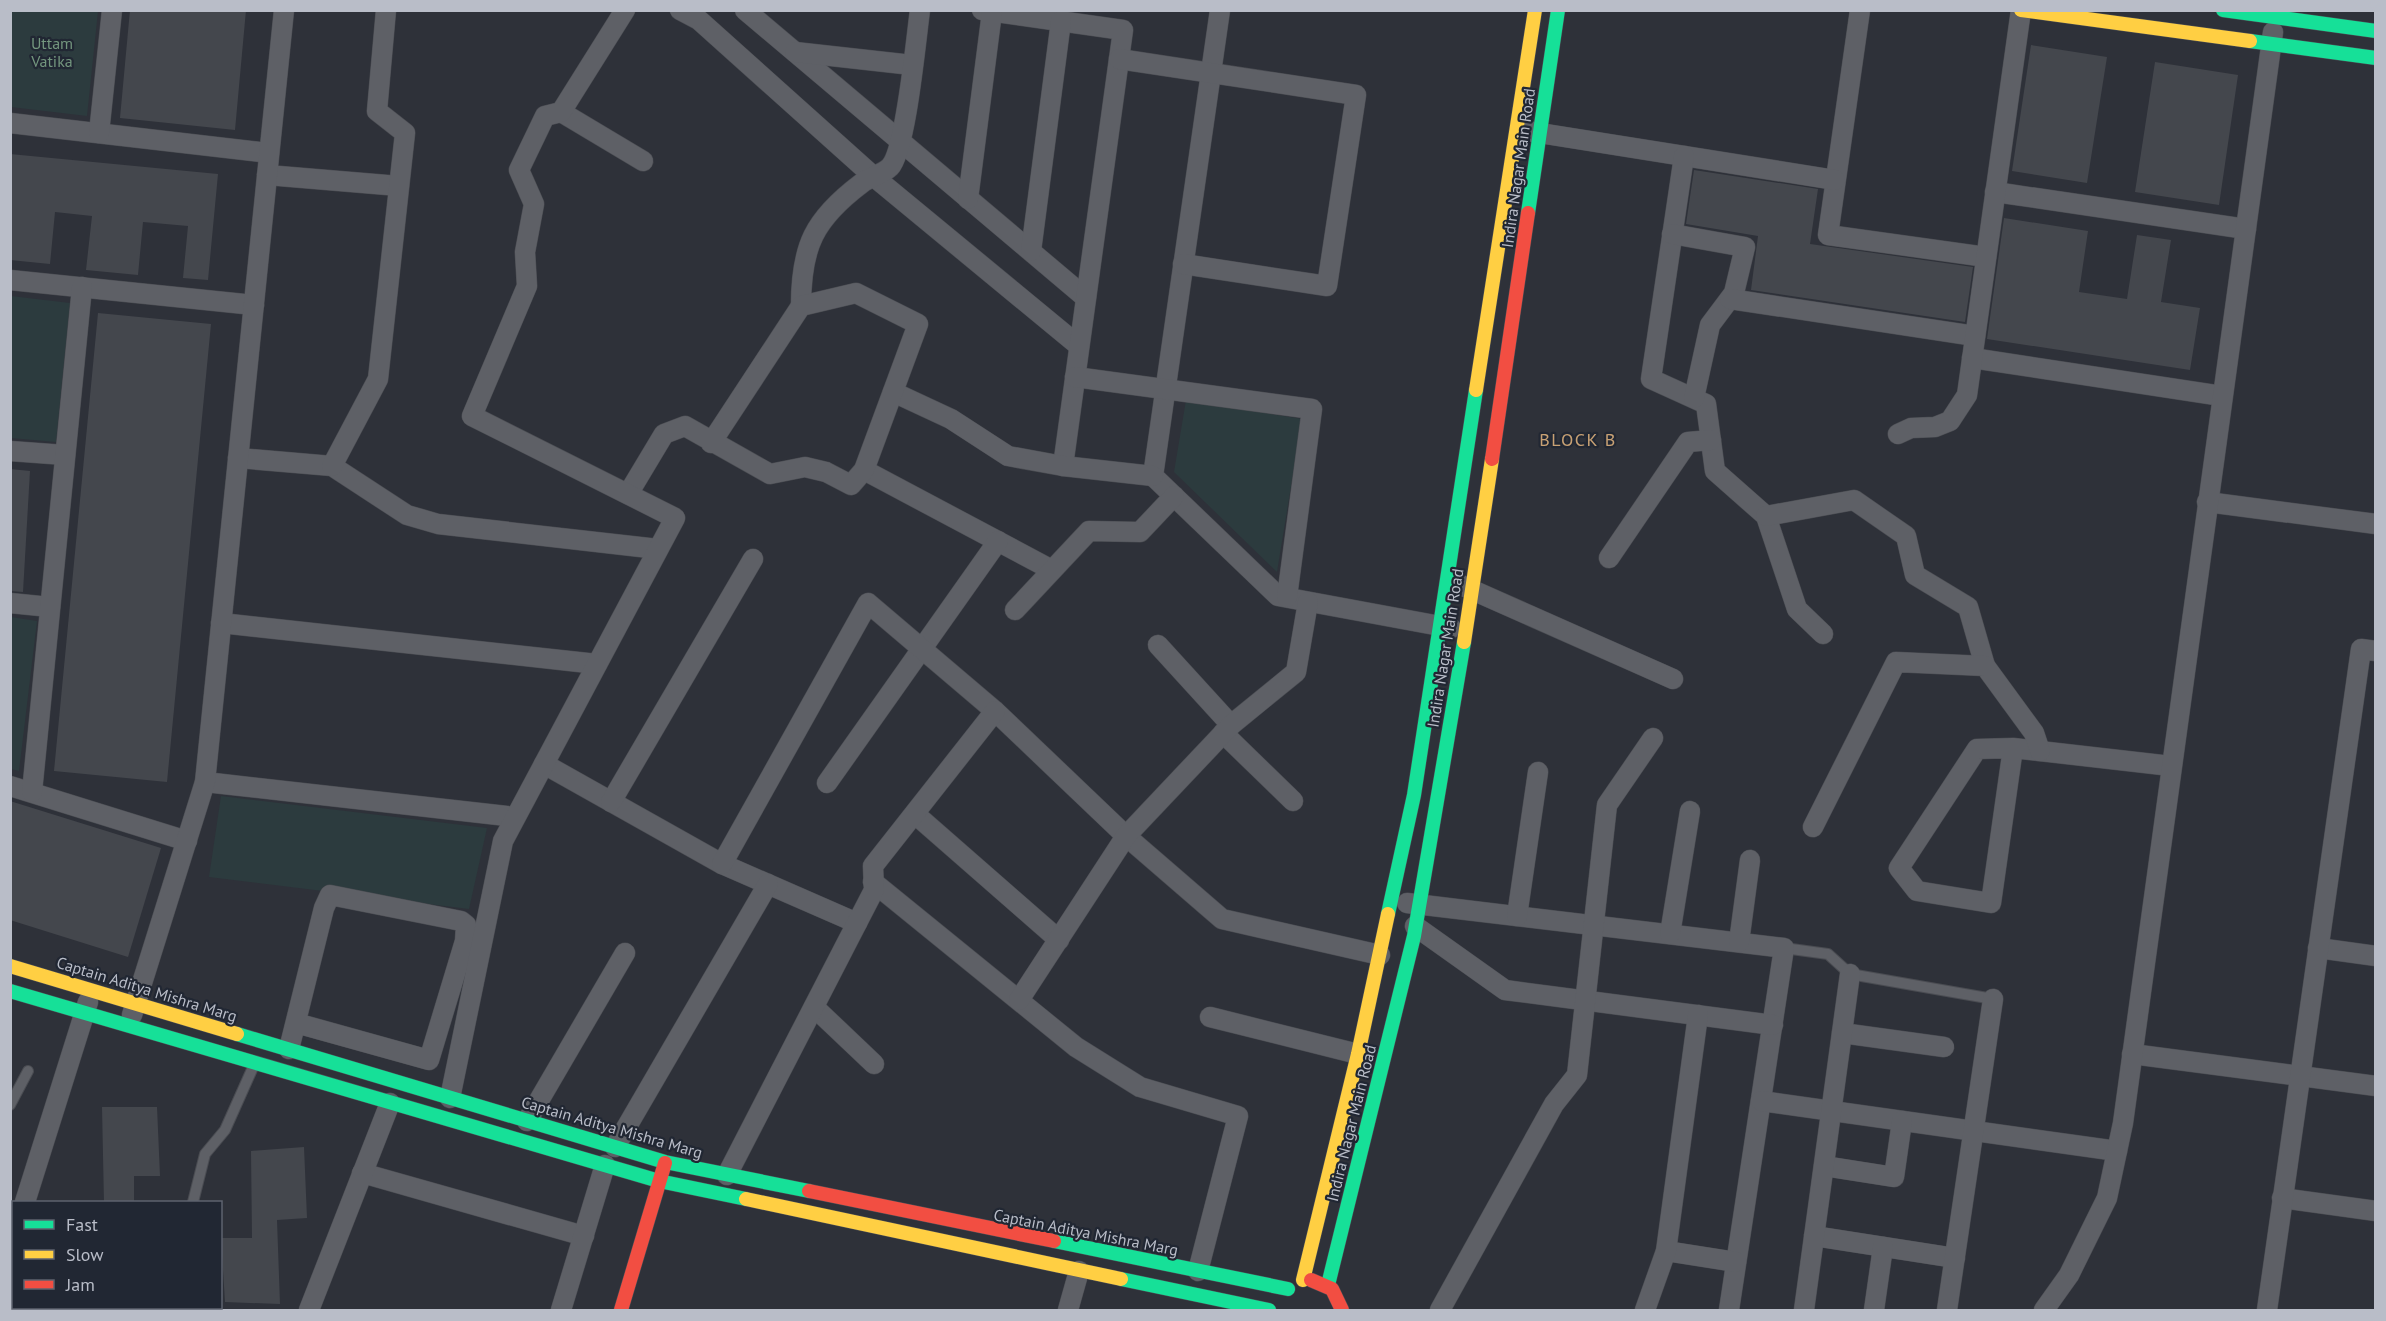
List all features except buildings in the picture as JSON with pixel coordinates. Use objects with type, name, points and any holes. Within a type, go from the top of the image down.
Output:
[{"type":"street","points":[[99,133],[112,10]]},
{"type":"street","points":[[128,1026],[205,782],[284,10]]},
{"type":"street","points":[[332,466],[378,380],[405,133],[377,111],[386,10]]},
{"type":"street","points":[[450,1098],[503,841],[675,518],[472,416],[526,286],[525,252],[534,204],[519,170],[545,116],[561,112],[625,10]]},
{"type":"street","points":[[680,10],[700,15],[873,176],[1080,346]]},
{"type":"street","points":[[745,10],[1086,298]]},
{"type":"street","points":[[711,443],[801,306],[801,279],[811,237],[833,207],[873,176],[891,166],[900,141],[920,10]]},
{"type":"street","points":[[1153,476],[1220,10]]},
{"type":"street","name":"Indira Nagar Main Road","points":[[1303,1280],[1358,1054],[1414,795],[1535,10]]},
{"type":"street","name":"Indira Nagar Main Road","points":[[1328,1284],[1419,904],[1466,630],[1558,10]]},
{"type":"street","points":[[1860,10],[1828,235],[1986,257]]},
{"type":"street","points":[[1898,434],[1911,428],[1935,427],[1950,421],[1967,394],[2021,10],[2376,57]]},
{"type":"street","points":[[2223,10],[2376,31]]},
{"type":"street","points":[[968,198],[987,11],[1123,30],[1063,466]]},
{"type":"street","points":[[2044,1311],[2069,1275],[2107,1198],[2117,1151],[2275,18]]},
{"type":"street","points":[[1031,251],[1061,21]]},
{"type":"street","points":[[795,52],[912,65]]},
{"type":"street","points":[[1119,59],[1356,95],[1327,286],[1183,264]]},
{"type":"street","points":[[561,112],[643,161]]},
{"type":"street","points":[[10,123],[269,153]]},
{"type":"street","points":[[1515,130],[1835,180]]},
{"type":"street","points":[[1684,156],[1651,379],[1706,404],[1715,471],[1766,516],[1797,609],[1823,634]]},
{"type":"street","points":[[267,175],[399,186]]},
{"type":"street","points":[[1995,192],[2246,229]]},
{"type":"street","points":[[1672,234],[1744,247],[1734,293],[1710,325],[1694,398]]},
{"type":"street","points":[[10,280],[254,305]]},
{"type":"street","points":[[32,792],[82,287]]},
{"type":"street","points":[[628,494],[664,434],[685,426],[711,443],[770,474],[806,467],[826,472],[851,485],[864,470],[918,324],[856,292],[801,306]]},
{"type":"street","points":[[1730,299],[1975,336]]},
{"type":"street","points":[[1972,358],[2222,396]]},
{"type":"street","points":[[1075,376],[1312,409],[1287,597]]},
{"type":"street","points":[[893,392],[951,419],[1008,456],[1063,466],[1153,476],[1278,596],[1466,630]]},
{"type":"street","points":[[1609,558],[1688,442],[1711,440]]},
{"type":"street","points":[[10,451],[65,455]]},
{"type":"street","points":[[238,458],[332,466],[407,515],[438,524],[658,549]]},
{"type":"street","points":[[864,470],[1052,570]]},
{"type":"street","points":[[1015,610],[1089,531],[1140,532],[1174,496]]},
{"type":"street","points":[[1766,516],[1854,500],[1906,536],[1915,575],[1968,607],[1985,666],[2034,733],[2040,751]]},
{"type":"street","points":[[2207,502],[2376,524]]},
{"type":"street","points":[[827,783],[998,541]]},
{"type":"street","points":[[611,802],[753,559]]},
{"type":"street","points":[[1447,577],[1673,679]]},
{"type":"street","points":[[1019,1000],[1126,836],[1227,729],[1296,672],[1308,602]]},
{"type":"street","points":[[10,603],[50,607]]},
{"type":"street","points":[[722,864],[868,603],[995,711],[1126,836],[1222,919],[1380,955]]},
{"type":"street","points":[[221,623],[597,664]]},
{"type":"street","points":[[1158,645],[1227,729],[1293,801]]},
{"type":"street","points":[[2267,1311],[2361,649],[2376,651]]},
{"type":"street","points":[[1813,827],[1896,662],[1985,666]]},
{"type":"street","points":[[727,1175],[874,890],[873,866],[995,711]]},
{"type":"street","points":[[1440,1311],[1554,1104],[1577,1076],[1607,805],[1653,738]]},
{"type":"street","points":[[2013,748],[1991,903],[1917,891],[1899,868],[1977,749],[2013,748],[2171,766]]},
{"type":"street","points":[[544,764],[722,864],[857,923]]},
{"type":"street","points":[[1517,916],[1538,772]]},
{"type":"street","points":[[205,782],[515,817]]},
{"type":"street","points":[[10,786],[187,841]]},
{"type":"street","points":[[1670,934],[1690,812]]},
{"type":"street","points":[[915,813],[1059,940]]},
{"type":"street","points":[[1739,942],[1750,860]]},
{"type":"street","points":[[873,882],[1076,1047],[1140,1087],[1238,1116],[1198,1271]]},
{"type":"street","points":[[615,1147],[768,884]]},
{"type":"street","points":[[290,1049],[296,1023],[324,908],[330,895],[461,921],[466,925],[465,941],[429,1059],[296,1023]]},
{"type":"street","points":[[1392,901],[1784,948],[1729,1311]]},
{"type":"street","points":[[1415,926],[1505,990],[1773,1025]]},
{"type":"street","points":[[2318,948],[2376,956]]},
{"type":"street","points":[[527,1121],[625,953]]},
{"type":"street","name":"Captain Aditya Mishra Marg","points":[[10,966],[665,1162],[1288,1289]]},
{"type":"street","points":[[1804,1311],[1850,974]]},
{"type":"street","points":[[26,1201],[91,990]]},
{"type":"street","points":[[10,992],[659,1181],[1269,1311]]},
{"type":"street","points":[[1947,1311],[1993,999]]},
{"type":"street","points":[[814,1007],[874,1064]]},
{"type":"street","points":[[1645,1311],[1666,1251],[1698,1015]]},
{"type":"street","points":[[1210,1017],[1358,1054]]},
{"type":"street","points":[[1842,1033],[1944,1047]]},
{"type":"street","points":[[2132,1054],[2376,1086]]},
{"type":"street","points":[[1761,1101],[2117,1151]]},
{"type":"street","points":[[309,1311],[390,1103]]},
{"type":"street","points":[[1824,1166],[1894,1177],[1902,1121]]},
{"type":"street","points":[[621,1311],[665,1162]]},
{"type":"street","points":[[561,1311],[605,1165]]},
{"type":"street","points":[[362,1173],[584,1236]]},
{"type":"street","points":[[2282,1198],[2376,1211]]},
{"type":"street","points":[[1814,1236],[1955,1258]]},
{"type":"street","points":[[1874,1311],[1883,1247]]},
{"type":"street","points":[[1666,1251],[1736,1262]]},
{"type":"street","points":[[1068,1311],[1079,1271]]},
{"type":"street","points":[[1279,1311],[1288,1289],[1303,1280],[1328,1284],[1336,1292],[1346,1310]]},
{"type":"lane","points":[[1784,948],[1828,954],[1850,974],[1993,999]]},
{"type":"lane","points":[[193,1201],[205,1154],[225,1130],[255,1063]]},
{"type":"lane","points":[[10,1105],[28,1071]]},
{"type":"green space","name":"Uttam Vatika","points":[[11,10],[98,11],[87,116],[11,107]]},
{"type":"green space","points":[[11,296],[70,303],[56,442],[11,438]]},
{"type":"green space","points":[[1186,400],[1302,419],[1277,572],[1174,472]]},
{"type":"green space","points":[[11,617],[37,621],[19,771],[11,769]]},
{"type":"green space","points":[[221,796],[487,828],[469,909],[209,877]]},
{"type":"traffic: fast","points":[[1528,213],[1558,10]]},
{"type":"traffic: fast","points":[[2223,10],[2376,31]]},
{"type":"traffic: fast","points":[[2250,41],[2376,58]]},
{"type":"traffic: fast","points":[[1388,914],[1414,795],[1476,390]]},
{"type":"traffic: fast","points":[[1328,1285],[1414,936],[1464,642]]},
{"type":"traffic: fast","points":[[10,991],[659,1181],[746,1199]]},
{"type":"traffic: fast","points":[[237,1034],[665,1162],[809,1191]]},
{"type":"traffic: fast","points":[[1054,1241],[1288,1289]]},
{"type":"traffic: fast","points":[[1121,1279],[1269,1310]]},
{"type":"traffic: slow","points":[[1476,390],[1535,10]]},
{"type":"traffic: slow","points":[[2021,10],[2250,41]]},
{"type":"traffic: slow","points":[[1464,642],[1492,459]]},
{"type":"traffic: slow","points":[[1303,1280],[1358,1054],[1388,914]]},
{"type":"traffic: slow","points":[[10,966],[237,1034]]},
{"type":"traffic: slow","points":[[746,1199],[1121,1279]]},
{"type":"traffic: jam","points":[[1492,459],[1528,213]]},
{"type":"traffic: jam","points":[[621,1310],[665,1163]]},
{"type":"traffic: jam","points":[[809,1191],[1054,1241]]},
{"type":"traffic: jam","points":[[1311,1280],[1332,1289],[1342,1310]]},
{"type":"district","name":"BLOCK B","points":[[1578,439]]}]
